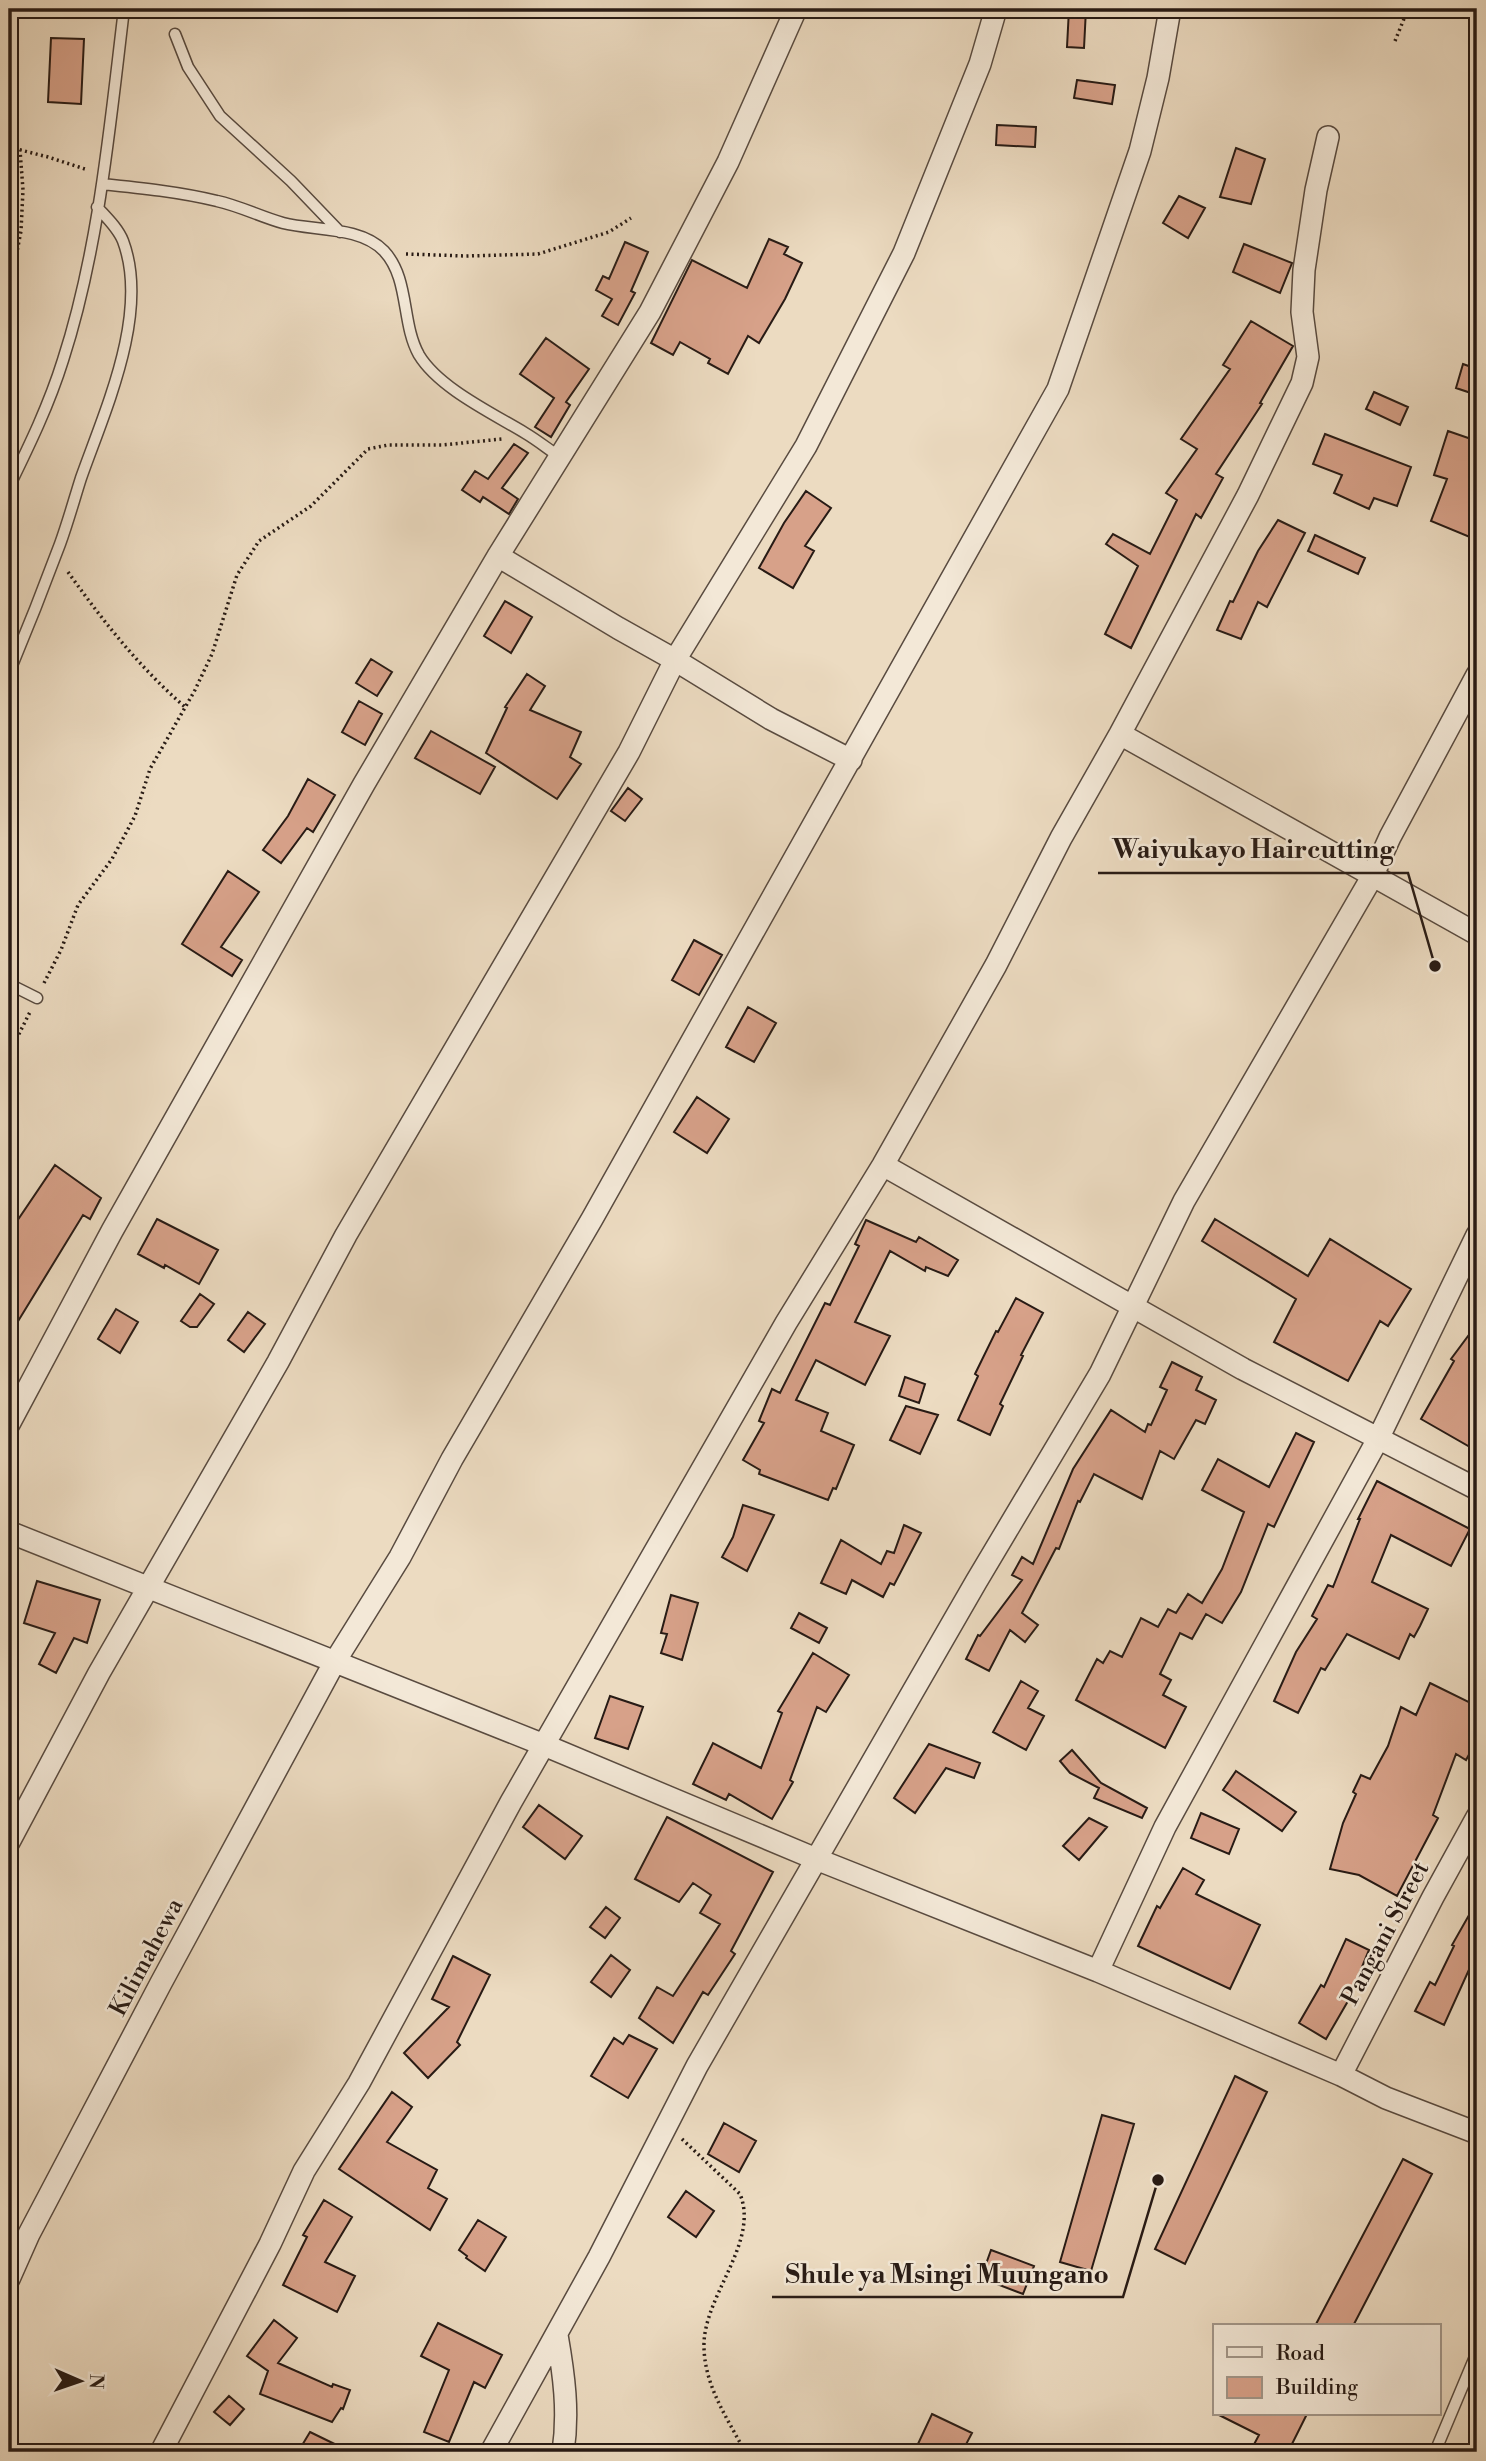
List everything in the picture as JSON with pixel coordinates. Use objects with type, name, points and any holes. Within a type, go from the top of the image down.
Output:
[{"type":"street","points":[[9,1424],[15,1400],[364,784],[498,556],[650,313],[728,162],[796,9]]},
{"type":"street","points":[[9,1842],[99,1673],[278,1362],[371,1191],[629,752],[675,660],[806,446],[904,253],[980,64],[996,9]]},
{"type":"street","name":"Kilimahewa","points":[[9,2279],[29,2234],[160,1983],[334,1663],[400,1557],[452,1459],[549,1296],[1058,388],[1140,151],[1158,78],[1170,9]]},
{"type":"street","points":[[161,2452],[270,2244],[304,2171],[359,2083],[544,1745],[786,1323],[883,1165],[996,965],[1061,838],[1121,734],[1248,495],[1302,383],[1308,357],[1302,312],[1304,270],[1316,190],[1328,137]]},
{"type":"street","points":[[498,556],[771,719],[851,760]]},
{"type":"street","points":[[491,2452],[557,2335],[697,2066],[976,1582],[1100,1374],[1191,1189],[1372,877],[1477,675]]},
{"type":"street","points":[[1121,734],[1477,934]]},
{"type":"street","points":[[883,1165],[1243,1369],[1477,1489]]},
{"type":"street","points":[[1098,1971],[1165,1827],[1378,1439],[1477,1235]]},
{"type":"street","points":[[9,1532],[544,1745],[816,1859],[1098,1971],[1341,2075],[1386,2098],[1477,2133]]},
{"type":"street","name":"Pangani Street","points":[[1341,2075],[1477,1817]]},
{"type":"street","points":[[557,2335],[565,2379],[567,2428],[563,2452]]},
{"type":"lane","points":[[9,487],[39,426],[64,360],[81,290],[103,179],[124,9]]},
{"type":"lane","points":[[174,34],[188,67],[220,116],[291,181],[340,232]]},
{"type":"lane","points":[[103,179],[219,201],[282,222],[340,232],[367,240],[385,253],[394,265],[412,339],[430,370],[560,457]]},
{"type":"lane","points":[[9,673],[56,555],[103,425],[125,348],[131,299],[129,271],[122,240],[97,207]]},
{"type":"lane","points":[[9,984],[37,998]]},
{"type":"lane","points":[[1435,2452],[1477,2352]]},
{"type":"path","points":[[1395,41],[1408,9]]},
{"type":"path","points":[[9,147],[103,179]]},
{"type":"path","points":[[9,293],[21,230],[23,190],[20,150]]},
{"type":"path","points":[[385,253],[466,256],[538,254],[609,232],[631,218]]},
{"type":"path","points":[[9,1054],[61,950],[78,905],[125,836],[135,816],[150,769],[186,707],[212,654],[237,575],[259,541],[311,506],[368,449],[388,445],[452,445],[529,435]]},
{"type":"path","points":[[56,555],[117,639],[155,680],[186,707]]},
{"type":"path","points":[[666,2125],[740,2194],[744,2204],[745,2219],[709,2314],[704,2347],[713,2389],[723,2414],[745,2452]]},
{"type":"building","points":[[1069,9],[1086,9],[1084,48],[1067,47]]},
{"type":"building","points":[[51,38],[84,39],[81,104],[48,102]]},
{"type":"building","points":[[1077,80],[1115,85],[1112,104],[1074,98]]},
{"type":"building","points":[[997,125],[1036,127],[1035,147],[996,145]]},
{"type":"building","points":[[1236,148],[1265,159],[1251,204],[1220,197]]},
{"type":"building","points":[[1179,196],[1205,208],[1188,238],[1163,223]]},
{"type":"building","points":[[769,239],[788,247],[784,254],[802,263],[759,343],[748,336],[728,374],[708,363],[710,359],[680,342],[673,355],[651,343],[692,260],[747,288]]},
{"type":"building","points":[[625,242],[648,252],[631,291],[635,293],[618,325],[602,316],[612,299],[596,290],[603,276],[609,279]]},
{"type":"building","points":[[1244,244],[1292,263],[1280,293],[1233,272]]},
{"type":"building","points":[[1251,321],[1293,346],[1260,403],[1262,404],[1216,474],[1223,478],[1201,518],[1196,514],[1131,648],[1105,634],[1138,566],[1106,544],[1113,534],[1150,554],[1177,500],[1166,493],[1197,449],[1181,439],[1230,369],[1223,365]]},
{"type":"building","points":[[546,338],[589,369],[566,402],[570,405],[551,437],[535,427],[554,398],[520,374]]},
{"type":"building","points":[[1463,364],[1477,369],[1477,395],[1456,388]]},
{"type":"building","points":[[1374,392],[1408,407],[1400,425],[1366,409]]},
{"type":"building","points":[[1448,431],[1477,441],[1477,540],[1431,521],[1447,479],[1434,475]]},
{"type":"building","points":[[1325,434],[1411,467],[1397,506],[1374,498],[1369,509],[1334,493],[1342,475],[1313,464]]},
{"type":"building","points":[[514,444],[528,453],[502,488],[518,499],[509,514],[483,497],[480,502],[462,490],[475,471],[488,479]]},
{"type":"building","points":[[806,491],[831,508],[805,546],[814,551],[793,588],[759,568],[784,523]]},
{"type":"building","points":[[1278,520],[1305,533],[1267,607],[1258,602],[1241,639],[1217,630],[1230,601],[1233,602],[1258,551]]},
{"type":"building","points":[[1315,535],[1365,558],[1358,574],[1308,551]]},
{"type":"building","points":[[505,601],[532,617],[511,653],[484,636]]},
{"type":"building","points":[[371,659],[392,672],[377,696],[356,683]]},
{"type":"building","points":[[527,674],[545,686],[530,710],[581,732],[570,757],[581,764],[557,799],[486,753],[507,708],[505,707]]},
{"type":"building","points":[[359,701],[382,714],[365,745],[342,732]]},
{"type":"building","points":[[431,731],[495,767],[480,794],[415,758]]},
{"type":"building","points":[[308,779],[335,795],[313,832],[307,828],[281,863],[263,850],[288,816]]},
{"type":"building","points":[[628,788],[642,799],[625,821],[611,811]]},
{"type":"building","points":[[228,871],[259,892],[221,947],[242,960],[232,976],[182,944]]},
{"type":"building","points":[[694,940],[722,955],[699,995],[672,980]]},
{"type":"building","points":[[748,1007],[776,1023],[754,1062],[726,1047]]},
{"type":"building","points":[[697,1097],[729,1119],[707,1153],[674,1132]]},
{"type":"building","points":[[55,1165],[101,1198],[90,1219],[83,1215],[9,1336],[9,1244],[15,1233],[11,1230]]},
{"type":"building","points":[[157,1219],[218,1250],[199,1284],[138,1254]]},
{"type":"building","points":[[1215,1219],[1308,1276],[1330,1239],[1411,1289],[1388,1326],[1380,1321],[1348,1381],[1274,1342],[1296,1299],[1202,1241]]},
{"type":"building","points":[[866,1220],[916,1242],[919,1237],[958,1260],[948,1276],[926,1267],[925,1271],[890,1251],[855,1322],[890,1336],[865,1385],[816,1360],[796,1400],[828,1413],[821,1431],[854,1445],[836,1489],[833,1488],[828,1500],[759,1474],[760,1470],[743,1460],[764,1423],[759,1421],[772,1389],[780,1393],[825,1303],[830,1305],[859,1246],[855,1244]]},
{"type":"building","points":[[200,1294],[214,1304],[197,1327],[190,1327],[181,1321]]},
{"type":"building","points":[[1016,1298],[1043,1313],[1021,1355],[1023,1356],[1000,1404],[1003,1406],[990,1435],[958,1420],[978,1376],[975,1374]]},
{"type":"building","points":[[116,1309],[138,1322],[120,1353],[98,1339]]},
{"type":"building","points":[[248,1312],[265,1324],[244,1352],[228,1340]]},
{"type":"building","points":[[1477,1324],[1477,1451],[1421,1419],[1454,1361],[1451,1359]]},
{"type":"building","points":[[1172,1362],[1202,1377],[1196,1390],[1216,1400],[1205,1424],[1196,1420],[1174,1459],[1160,1451],[1142,1499],[1094,1474],[1080,1502],[1078,1501],[1059,1549],[1056,1548],[1022,1613],[1038,1625],[1025,1642],[1010,1630],[989,1671],[966,1659],[978,1635],[980,1636],[1022,1580],[1012,1575],[1022,1557],[1033,1564],[1073,1469],[1111,1410],[1145,1432],[1167,1390],[1160,1387]]},
{"type":"building","points":[[905,1377],[925,1384],[919,1403],[899,1396]]},
{"type":"building","points":[[906,1406],[938,1415],[920,1454],[890,1440]]},
{"type":"building","points":[[1296,1433],[1314,1442],[1274,1527],[1268,1524],[1241,1592],[1222,1623],[1206,1614],[1192,1639],[1180,1633],[1160,1674],[1171,1680],[1163,1695],[1186,1707],[1165,1748],[1076,1700],[1097,1659],[1103,1663],[1110,1651],[1122,1657],[1141,1618],[1158,1627],[1168,1609],[1176,1613],[1188,1594],[1202,1603],[1222,1569],[1244,1512],[1202,1490],[1218,1459],[1269,1487]]},
{"type":"building","points":[[1377,1481],[1470,1529],[1451,1566],[1391,1535],[1372,1582],[1428,1609],[1420,1626],[1414,1637],[1410,1634],[1399,1659],[1347,1634],[1325,1670],[1321,1668],[1298,1713],[1274,1701],[1296,1652],[1317,1619],[1312,1616],[1328,1585],[1333,1587],[1358,1519]]},
{"type":"building","points":[[743,1505],[774,1515],[747,1571],[722,1557],[733,1537]]},
{"type":"building","points":[[904,1525],[921,1533],[894,1585],[890,1583],[883,1597],[852,1580],[846,1594],[821,1583],[841,1540],[881,1564],[887,1551],[894,1553]]},
{"type":"building","points":[[37,1581],[100,1600],[87,1643],[74,1638],[56,1673],[39,1664],[55,1633],[24,1623]]},
{"type":"building","points":[[671,1595],[698,1603],[682,1660],[661,1653],[667,1634],[661,1633]]},
{"type":"building","points":[[799,1613],[827,1628],[819,1643],[791,1628]]},
{"type":"building","points":[[813,1653],[849,1675],[826,1712],[817,1707],[790,1780],[793,1782],[772,1819],[729,1794],[726,1800],[693,1784],[713,1743],[761,1768],[782,1713],[778,1711]]},
{"type":"building","points":[[1021,1681],[1038,1691],[1028,1708],[1044,1716],[1026,1750],[993,1732]]},
{"type":"building","points":[[1430,1683],[1477,1706],[1477,1740],[1466,1760],[1456,1754],[1433,1815],[1438,1818],[1397,1896],[1359,1875],[1330,1869],[1343,1823],[1356,1794],[1353,1792],[1361,1775],[1370,1779],[1388,1746],[1401,1707],[1416,1715]]},
{"type":"building","points":[[610,1696],[643,1707],[628,1749],[595,1738]]},
{"type":"building","points":[[929,1744],[980,1763],[974,1778],[946,1768],[915,1813],[894,1798]]},
{"type":"building","points":[[1072,1750],[1101,1783],[1147,1808],[1142,1818],[1094,1798],[1099,1788],[1070,1773],[1060,1761]]},
{"type":"building","points":[[1236,1771],[1296,1812],[1282,1831],[1223,1790]]},
{"type":"building","points":[[539,1805],[582,1836],[565,1859],[523,1827]]},
{"type":"building","points":[[1201,1813],[1239,1829],[1229,1854],[1191,1838]]},
{"type":"building","points":[[667,1817],[773,1872],[731,1951],[735,1954],[708,1995],[703,1992],[673,2043],[639,2018],[657,1987],[673,1996],[720,1924],[700,1913],[711,1895],[693,1883],[679,1902],[635,1879]]},
{"type":"building","points":[[1089,1818],[1107,1827],[1079,1860],[1063,1846]]},
{"type":"building","points":[[1183,1868],[1204,1880],[1196,1894],[1260,1925],[1230,1989],[1138,1946],[1157,1906],[1160,1908]]},
{"type":"building","points":[[1477,1901],[1477,1952],[1444,2025],[1415,2011],[1430,1982],[1435,1985],[1454,1946],[1452,1945]]},
{"type":"building","points":[[606,1907],[620,1918],[605,1938],[590,1927]]},
{"type":"building","points":[[1346,1939],[1369,1950],[1348,2001],[1326,2039],[1299,2023],[1321,1985],[1324,1987]]},
{"type":"building","points":[[611,1955],[630,1970],[611,1997],[591,1982]]},
{"type":"building","points":[[453,1956],[490,1975],[457,2042],[460,2045],[428,2078],[404,2053],[449,2007],[432,1999]]},
{"type":"building","points":[[629,2035],[657,2049],[628,2098],[591,2076],[614,2038],[623,2044]]},
{"type":"building","points":[[1235,2076],[1267,2092],[1185,2264],[1155,2249]]},
{"type":"building","points":[[392,2092],[412,2107],[387,2142],[437,2170],[428,2188],[447,2199],[430,2230],[339,2169]]},
{"type":"building","points":[[1102,2115],[1134,2124],[1091,2271],[1060,2262]]},
{"type":"building","points":[[724,2123],[756,2141],[739,2172],[708,2154]]},
{"type":"building","points":[[1403,2159],[1432,2174],[1354,2324],[1316,2324]]},
{"type":"building","points":[[686,2191],[714,2211],[696,2237],[668,2217]]},
{"type":"building","points":[[324,2200],[352,2217],[325,2262],[355,2276],[337,2312],[283,2285],[307,2237],[303,2235]]},
{"type":"building","points":[[478,2220],[506,2237],[485,2271],[459,2250]]},
{"type":"building","points":[[991,2250],[1034,2266],[1023,2294],[981,2278]]},
{"type":"building","points":[[274,2320],[297,2338],[278,2363],[332,2387],[333,2384],[350,2390],[343,2409],[341,2408],[332,2422],[260,2394],[268,2371],[247,2356]]},
{"type":"building","points":[[438,2323],[502,2355],[485,2388],[474,2382],[449,2442],[424,2432],[449,2370],[421,2356]]},
{"type":"building","points":[[229,2396],[244,2409],[230,2425],[214,2412]]},
{"type":"building","points":[[932,2414],[972,2433],[962,2452],[931,2452],[917,2446]]},
{"type":"building","points":[[1221,2416],[1306,2416],[1288,2452],[1250,2452],[1259,2435]]},
{"type":"building","points":[[310,2432],[351,2452],[298,2452]]},
{"type":"place","name":"Waiyukayo Haircutting","points":[[1435,966]]},
{"type":"place","name":"Shule ya Msingi Muungano","points":[[1158,2180]]}]
